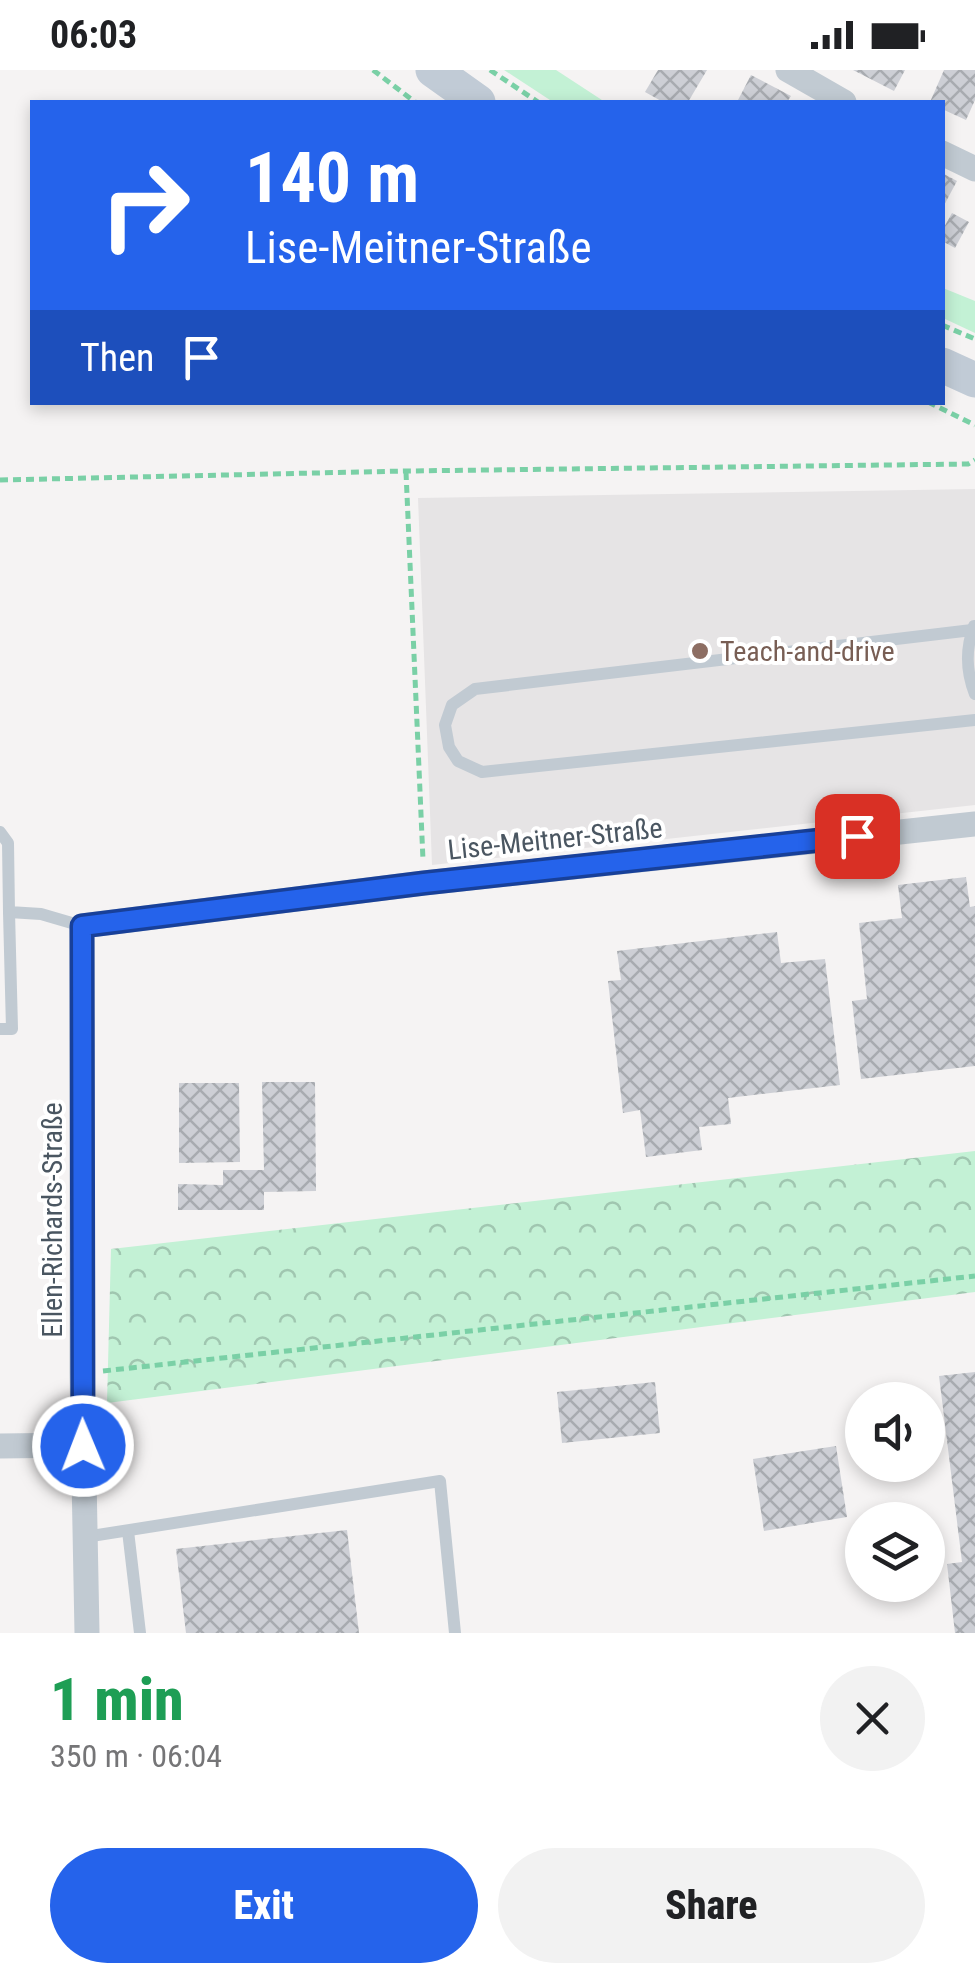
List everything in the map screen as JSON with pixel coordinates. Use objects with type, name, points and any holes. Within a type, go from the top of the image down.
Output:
[{"type":"main road","points":[[433,70],[475,100]]},
{"type":"main road","points":[[945,366],[975,380]]},
{"type":"street","points":[[788,70],[840,100]]},
{"type":"street","points":[[945,154],[975,169]]},
{"type":"street","name":"Lise-Meitner-Straße","points":[[82,926],[424,883],[975,824]]},
{"type":"street","name":"Ellen-Richards-Straße","points":[[82,926],[82,1374],[87,1633]]},
{"type":"street","points":[[0,1446],[83,1446]]},
{"type":"lane","points":[[975,694],[968,676],[967,653],[973,627],[475,689],[452,705],[445,724],[448,747],[458,762],[482,772],[975,720]]},
{"type":"lane","points":[[0,832],[8,843],[12,1029],[0,1030]]},
{"type":"lane","points":[[10,912],[41,914],[82,926]]},
{"type":"lane","points":[[85,1537],[440,1482],[455,1633]]},
{"type":"lane","points":[[128,1530],[140,1633]]},
{"type":"path","points":[[373,70],[412,100]]},
{"type":"path","points":[[490,70],[535,100]]},
{"type":"path","points":[[945,326],[975,339]]},
{"type":"path","points":[[934,405],[975,425]]},
{"type":"path","points":[[0,480],[968,464],[975,460]]},
{"type":"path","points":[[406,471],[424,883]]},
{"type":"path","points":[[82,1374],[975,1276]]},
{"type":"shaded area","name":"Teach-and-drive","points":[[975,489],[975,805],[432,865],[418,498]]},
{"type":"green space","points":[[504,70],[556,70],[602,100],[550,100]]},
{"type":"green space","points":[[945,289],[975,301],[975,333],[945,319]]},
{"type":"green space","points":[[975,1151],[975,1292],[107,1403],[111,1249]]},
{"type":"building","points":[[658,70],[707,70],[689,100],[659,100],[645,92]]},
{"type":"building","points":[[853,70],[905,70],[894,91]]},
{"type":"building","points":[[944,70],[975,70],[975,100],[966,120],[945,110],[945,100],[931,100]]},
{"type":"building","points":[[751,75],[791,96],[788,100],[738,100]]},
{"type":"building","points":[[945,175],[957,181],[945,203]]},
{"type":"building","points":[[952,213],[969,222],[955,248],[945,243],[945,226]]},
{"type":"building","points":[[966,877],[970,907],[975,906],[975,1066],[861,1079],[852,1001],[867,999],[859,923],[902,918],[898,885]]},
{"type":"building","points":[[777,932],[781,963],[825,959],[840,1085],[728,1098],[731,1124],[699,1127],[702,1150],[646,1157],[640,1110],[623,1113],[608,981],[621,980],[617,951]]},
{"type":"building","points":[[262,1082],[315,1082],[316,1191],[264,1192],[264,1210],[178,1210],[178,1184],[223,1185],[223,1170],[264,1170]]},
{"type":"building","points":[[179,1083],[239,1083],[240,1162],[179,1163]]},
{"type":"building","points":[[975,1372],[975,1633],[955,1633],[947,1564],[962,1562],[945,1425],[945,1382],[940,1382],[939,1376]]},
{"type":"building","points":[[655,1382],[660,1433],[562,1443],[557,1392]]},
{"type":"building","points":[[836,1446],[845,1517],[764,1531],[753,1459]]},
{"type":"building","points":[[347,1530],[359,1633],[186,1633],[176,1549]]},
{"type":"place","name":"Teach-and-drive","points":[[700,651]]},
{"type":"route","points":[[83,1446],[82,926],[424,883],[857,836]]}]
